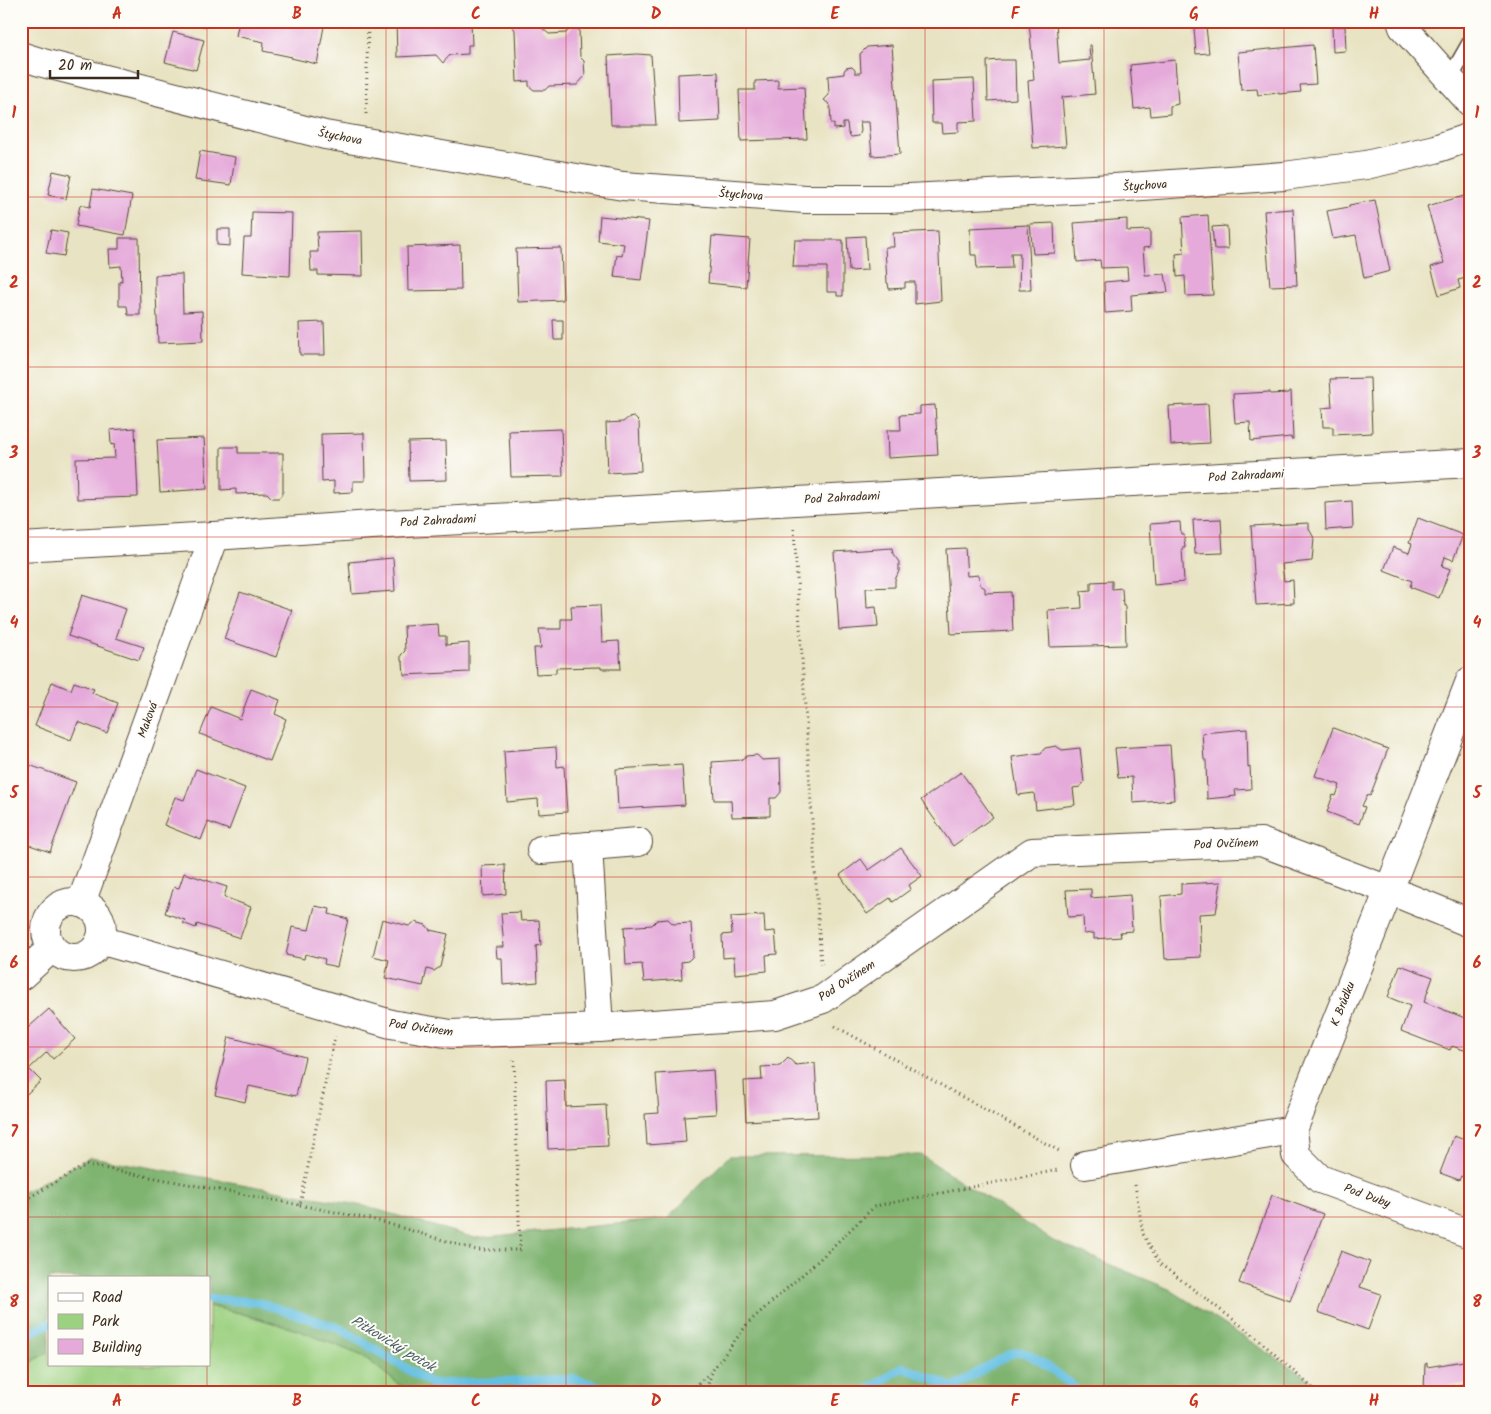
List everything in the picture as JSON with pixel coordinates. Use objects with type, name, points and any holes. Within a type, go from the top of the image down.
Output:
[{"type":"street","points":[[1401,21],[1403,27],[1470,102]]},
{"type":"street","name":"Štychova","points":[[21,56],[325,135],[623,186],[805,199],[888,199],[1114,188],[1284,176],[1366,165],[1435,149],[1470,137]]},
{"type":"street","name":"Pod Zahradami","points":[[21,547],[382,524],[1470,463]]},
{"type":"street","name":"Maková","points":[[81,903],[214,536]]},
{"type":"street","name":"K Brůdku","points":[[1293,1130],[1470,681]]},
{"type":"street","points":[[541,850],[638,842]]},
{"type":"street","name":"Pod Ovčínem","points":[[100,940],[391,1024],[452,1034],[599,1028],[775,1015],[823,999],[1032,852],[1261,842],[1470,923]]},
{"type":"street","points":[[588,846],[599,1028]]},
{"type":"street","points":[[81,903],[94,911],[98,917],[101,932],[100,940],[96,947],[82,957],[66,957],[52,948],[46,934],[48,919],[58,907],[65,904],[81,903]]},
{"type":"street","points":[[21,976],[52,948]]},
{"type":"street","points":[[1085,1165],[1293,1130]]},
{"type":"street","name":"Pod Duby","points":[[1293,1130],[1296,1155],[1320,1179],[1470,1234]]},
{"type":"lane","points":[[1450,78],[1470,42]]},
{"type":"path","points":[[365,142],[368,21]]},
{"type":"path","points":[[792,501],[823,999],[828,1022],[1085,1165]]},
{"type":"path","points":[[300,1205],[340,1009]]},
{"type":"path","points":[[21,1202],[86,1165],[380,1221],[476,1250],[520,1250],[513,1031]]},
{"type":"path","points":[[687,1393],[712,1371],[749,1322],[820,1259],[875,1206],[1085,1165]]},
{"type":"path","points":[[1128,1182],[1136,1185],[1143,1234],[1160,1264],[1251,1333],[1318,1393]]},
{"type":"path","points":[[705,1393],[712,1371]]},
{"type":"green space","points":[[921,1155],[1053,1241],[1169,1289],[1331,1393],[427,1393],[405,1389],[363,1356],[300,1331],[210,1306],[210,1276],[48,1276],[48,1352],[21,1369],[21,1193],[91,1157],[364,1206],[475,1238],[667,1219],[729,1156]]},
{"type":"green space","points":[[210,1306],[300,1331],[363,1356],[405,1389],[427,1393],[21,1393],[21,1369],[48,1352],[48,1366],[210,1366]]},
{"type":"building","points":[[185,21],[208,21],[207,27]]},
{"type":"building","points":[[239,21],[325,21],[317,64],[263,51],[264,42],[236,36]]},
{"type":"building","points":[[396,21],[471,21],[472,45],[468,45],[468,54],[450,55],[443,63],[436,55],[397,57]]},
{"type":"building","points":[[511,21],[542,21],[542,28],[549,34],[566,33],[572,27],[572,21],[583,21],[579,29],[580,57],[584,61],[585,76],[577,85],[549,86],[545,90],[534,90],[529,86],[529,81],[517,82],[515,30]]},
{"type":"building","points":[[1029,21],[1056,21],[1059,63],[1090,60],[1089,45],[1091,45],[1095,94],[1062,97],[1066,146],[1033,148],[1028,81],[1034,80]]},
{"type":"building","points":[[1345,26],[1346,51],[1333,52],[1332,27]]},
{"type":"building","points":[[1206,27],[1209,53],[1196,54],[1194,28]]},
{"type":"building","points":[[173,32],[204,40],[196,70],[165,62]]},
{"type":"building","points":[[892,45],[900,154],[872,156],[869,122],[860,122],[861,131],[859,136],[851,137],[848,132],[847,123],[843,123],[843,128],[834,129],[834,124],[831,124],[830,105],[824,100],[829,95],[828,76],[844,74],[846,68],[852,67],[855,73],[861,73],[860,54],[867,47]]},
{"type":"building","points":[[1313,45],[1316,84],[1300,85],[1301,92],[1279,94],[1258,95],[1257,89],[1241,90],[1238,52]]},
{"type":"building","points":[[651,55],[656,125],[611,125],[608,56]]},
{"type":"building","points":[[1015,60],[1016,99],[988,101],[987,61]]},
{"type":"building","points":[[1175,60],[1178,104],[1170,106],[1170,114],[1151,116],[1150,107],[1134,109],[1130,65]]},
{"type":"building","points":[[718,72],[720,121],[679,123],[678,74]]},
{"type":"building","points":[[974,79],[976,121],[958,122],[958,132],[942,133],[941,123],[932,123],[931,81]]},
{"type":"building","points":[[778,80],[778,88],[804,87],[807,139],[741,141],[739,90],[755,90],[755,81]]},
{"type":"building","points":[[200,151],[235,157],[231,185],[195,180]]},
{"type":"building","points":[[53,171],[71,175],[66,199],[48,195]]},
{"type":"building","points":[[93,189],[132,196],[125,235],[76,226],[80,205],[90,207]]},
{"type":"building","points":[[1464,196],[1470,215],[1470,277],[1458,280],[1460,288],[1439,295],[1431,267],[1444,263],[1427,206]]},
{"type":"building","points":[[1375,200],[1390,271],[1364,278],[1356,235],[1333,239],[1327,211]]},
{"type":"building","points":[[1293,209],[1297,285],[1270,286],[1264,211]]},
{"type":"building","points":[[252,212],[292,213],[290,276],[242,273],[244,238],[251,238]]},
{"type":"building","points":[[1208,215],[1213,295],[1186,296],[1185,276],[1177,277],[1176,254],[1184,253],[1182,217]]},
{"type":"building","points":[[600,216],[649,221],[641,280],[614,277],[617,255],[622,256],[624,244],[598,241]]},
{"type":"building","points":[[1127,219],[1127,231],[1150,230],[1150,247],[1143,248],[1145,275],[1165,274],[1168,292],[1131,295],[1132,311],[1105,313],[1104,282],[1128,280],[1127,267],[1101,268],[1100,260],[1077,262],[1074,223]]},
{"type":"building","points":[[1054,223],[1055,253],[1033,254],[1030,224]]},
{"type":"building","points":[[1028,225],[1031,290],[1019,290],[1020,253],[1011,253],[1012,268],[977,269],[976,255],[971,255],[970,228]]},
{"type":"building","points":[[1227,226],[1228,249],[1214,249],[1212,227]]},
{"type":"building","points":[[217,229],[230,229],[230,246],[217,245]]},
{"type":"building","points":[[51,230],[68,233],[64,256],[46,253]]},
{"type":"building","points":[[362,231],[363,276],[318,275],[318,271],[311,271],[310,252],[318,252],[317,232]]},
{"type":"building","points":[[938,231],[941,301],[915,304],[915,282],[905,282],[905,288],[889,289],[885,247],[894,247],[893,233]]},
{"type":"building","points":[[712,236],[750,239],[746,287],[708,283]]},
{"type":"building","points":[[865,236],[867,270],[849,271],[847,237]]},
{"type":"building","points":[[119,238],[139,238],[140,315],[128,315],[127,306],[119,306],[119,282],[122,281],[121,266],[110,267],[109,249],[119,249]]},
{"type":"building","points":[[795,240],[843,240],[843,296],[837,296],[837,292],[827,292],[827,267],[793,267]]},
{"type":"building","points":[[460,245],[461,290],[408,291],[407,247]]},
{"type":"building","points":[[561,248],[563,300],[518,302],[516,249]]},
{"type":"building","points":[[182,274],[183,312],[202,311],[203,341],[158,343],[155,275]]},
{"type":"building","points":[[553,320],[563,320],[563,340],[554,340]]},
{"type":"building","points":[[324,322],[325,355],[300,355],[299,323]]},
{"type":"building","points":[[1370,378],[1372,433],[1333,435],[1333,427],[1323,427],[1322,408],[1332,407],[1330,379]]},
{"type":"building","points":[[1291,391],[1293,439],[1291,437],[1251,441],[1250,422],[1235,423],[1233,394],[1289,393]]},
{"type":"building","points":[[1208,404],[1210,443],[1171,445],[1169,406]]},
{"type":"building","points":[[935,405],[938,455],[888,458],[887,430],[901,430],[900,415],[920,414],[920,406]]},
{"type":"building","points":[[634,417],[639,422],[641,471],[608,473],[606,423],[623,422],[628,418]]},
{"type":"building","points":[[135,428],[138,497],[77,499],[76,459],[115,458],[114,444],[111,445],[110,430]]},
{"type":"building","points":[[561,429],[563,476],[511,477],[509,431]]},
{"type":"building","points":[[364,433],[365,481],[353,481],[353,492],[334,493],[334,481],[322,482],[321,434]]},
{"type":"building","points":[[204,438],[207,489],[160,492],[157,440]]},
{"type":"building","points":[[446,441],[447,480],[409,481],[408,442]]},
{"type":"building","points":[[221,447],[238,447],[238,453],[283,453],[283,493],[279,498],[272,498],[267,493],[236,494],[236,489],[221,490]]},
{"type":"building","points":[[1352,501],[1353,528],[1326,530],[1325,503]]},
{"type":"building","points":[[1418,518],[1463,535],[1453,560],[1445,557],[1442,566],[1450,569],[1439,598],[1410,587],[1412,581],[1384,570],[1393,547],[1409,553],[1412,544],[1409,543]]},
{"type":"building","points":[[1221,519],[1223,553],[1195,554],[1193,520]]},
{"type":"building","points":[[1180,522],[1181,534],[1184,534],[1185,548],[1182,548],[1184,582],[1154,585],[1150,524]]},
{"type":"building","points":[[1309,523],[1309,529],[1314,538],[1312,561],[1282,564],[1284,581],[1293,580],[1294,603],[1256,605],[1251,526]]},
{"type":"building","points":[[892,548],[893,554],[899,562],[895,587],[866,588],[867,608],[876,607],[878,627],[839,630],[834,552]]},
{"type":"building","points":[[965,548],[967,576],[979,575],[980,585],[985,588],[985,593],[1011,592],[1013,631],[951,634],[946,549]]},
{"type":"building","points":[[393,558],[395,591],[352,594],[349,562]]},
{"type":"building","points":[[1112,581],[1112,589],[1122,588],[1123,606],[1125,606],[1126,645],[1050,647],[1048,610],[1082,608],[1081,591],[1091,590],[1091,582]]},
{"type":"building","points":[[240,592],[292,610],[276,657],[224,639]]},
{"type":"building","points":[[82,595],[126,609],[116,638],[144,647],[139,660],[68,636]]},
{"type":"building","points":[[600,605],[602,642],[619,641],[621,669],[601,669],[601,667],[556,668],[556,673],[536,674],[534,648],[541,648],[539,629],[561,629],[561,619],[572,619],[571,606]]},
{"type":"building","points":[[438,624],[439,636],[446,636],[446,645],[469,643],[469,672],[404,675],[401,655],[405,651],[404,626]]},
{"type":"building","points":[[52,682],[71,690],[74,682],[94,689],[92,693],[118,703],[107,733],[78,722],[71,740],[35,726]]},
{"type":"building","points":[[251,689],[280,700],[275,714],[286,719],[270,761],[200,734],[211,707],[240,719]]},
{"type":"building","points":[[1333,728],[1388,749],[1370,796],[1367,795],[1362,806],[1365,807],[1359,824],[1327,812],[1333,795],[1336,796],[1340,785],[1315,776]]},
{"type":"building","points":[[1247,729],[1248,767],[1250,766],[1251,789],[1235,790],[1236,796],[1207,799],[1206,760],[1204,760],[1202,733]]},
{"type":"building","points":[[1170,745],[1174,800],[1133,803],[1132,777],[1118,778],[1115,748]]},
{"type":"building","points":[[1056,746],[1062,750],[1080,748],[1084,782],[1080,787],[1073,788],[1075,805],[1036,810],[1034,793],[1018,795],[1012,757],[1041,753],[1045,748]]},
{"type":"building","points":[[556,747],[557,767],[564,766],[567,812],[539,814],[538,799],[507,802],[504,751]]},
{"type":"building","points":[[757,755],[762,760],[780,759],[781,792],[776,798],[770,798],[770,816],[732,817],[731,800],[714,800],[712,762],[741,760],[746,756]]},
{"type":"building","points":[[21,762],[76,782],[50,852],[21,842]]},
{"type":"building","points":[[682,765],[685,805],[618,809],[616,769]]},
{"type":"building","points":[[196,769],[245,788],[229,830],[208,822],[201,840],[164,825],[175,797],[184,800]]},
{"type":"building","points":[[961,772],[993,817],[953,846],[921,800]]},
{"type":"building","points":[[901,848],[922,876],[909,885],[911,889],[893,902],[890,898],[867,914],[840,875],[861,859],[869,870]]},
{"type":"building","points":[[1470,854],[1470,875],[1463,872]]},
{"type":"building","points":[[505,865],[506,894],[483,896],[482,866]]},
{"type":"building","points":[[184,873],[227,887],[224,897],[251,907],[240,938],[197,924],[196,928],[183,923],[185,920],[165,913],[174,887],[179,888]]},
{"type":"building","points":[[1221,882],[1216,913],[1199,914],[1201,957],[1165,959],[1161,896],[1181,894],[1181,884]]},
{"type":"building","points":[[1091,889],[1091,898],[1130,895],[1132,931],[1120,932],[1121,937],[1094,939],[1094,933],[1084,934],[1083,916],[1068,917],[1066,890]]},
{"type":"building","points":[[315,906],[330,909],[329,914],[348,919],[337,967],[324,964],[325,959],[305,954],[304,959],[286,955],[292,927],[309,930]]},
{"type":"building","points":[[520,912],[521,921],[539,920],[541,945],[536,946],[538,982],[503,985],[502,958],[497,958],[496,947],[504,947],[501,913]]},
{"type":"building","points":[[764,915],[765,932],[775,931],[777,954],[766,955],[767,971],[735,974],[734,957],[723,958],[722,935],[732,934],[731,917]]},
{"type":"building","points":[[382,919],[409,926],[415,922],[426,925],[430,930],[448,934],[440,967],[434,971],[427,969],[423,986],[385,978],[389,960],[373,956]]},
{"type":"building","points":[[668,919],[673,924],[691,923],[693,956],[688,961],[681,962],[682,979],[644,982],[642,964],[626,965],[624,927],[652,925],[657,920]]},
{"type":"building","points":[[1400,965],[1433,977],[1424,1002],[1470,1020],[1470,1052],[1452,1046],[1450,1050],[1401,1031],[1410,1006],[1388,997]]},
{"type":"building","points":[[49,1009],[75,1039],[53,1059],[47,1052],[29,1069],[41,1081],[21,1099],[21,1034]]},
{"type":"building","points":[[229,1037],[305,1057],[296,1096],[249,1086],[245,1102],[215,1095]]},
{"type":"building","points":[[788,1058],[796,1065],[815,1063],[818,1117],[746,1121],[744,1081],[762,1080],[761,1067],[780,1066]]},
{"type":"building","points":[[713,1070],[716,1114],[684,1116],[686,1142],[647,1145],[645,1114],[659,1113],[656,1074]]},
{"type":"building","points":[[565,1080],[566,1107],[606,1105],[608,1146],[548,1149],[546,1081]]},
{"type":"building","points":[[1454,1136],[1470,1142],[1470,1179],[1461,1176],[1459,1180],[1440,1173]]},
{"type":"building","points":[[1272,1195],[1323,1214],[1290,1301],[1239,1283]]},
{"type":"building","points":[[1341,1251],[1370,1262],[1360,1287],[1381,1294],[1368,1330],[1318,1312]]},
{"type":"building","points":[[1470,1360],[1470,1383],[1424,1391],[1425,1364],[1427,1363],[1427,1367]]},
{"type":"waterway","name":"Pitkovický potok","points":[[210,1299],[257,1302],[339,1328],[432,1384],[574,1379],[624,1393]]},
{"type":"waterway","name":"Pitkovický potok","points":[[21,1337],[48,1324]]},
{"type":"waterway","name":"Pitkovický potok","points":[[863,1393],[903,1367],[954,1388],[1005,1356],[1019,1352],[1042,1362],[1081,1393]]}]
